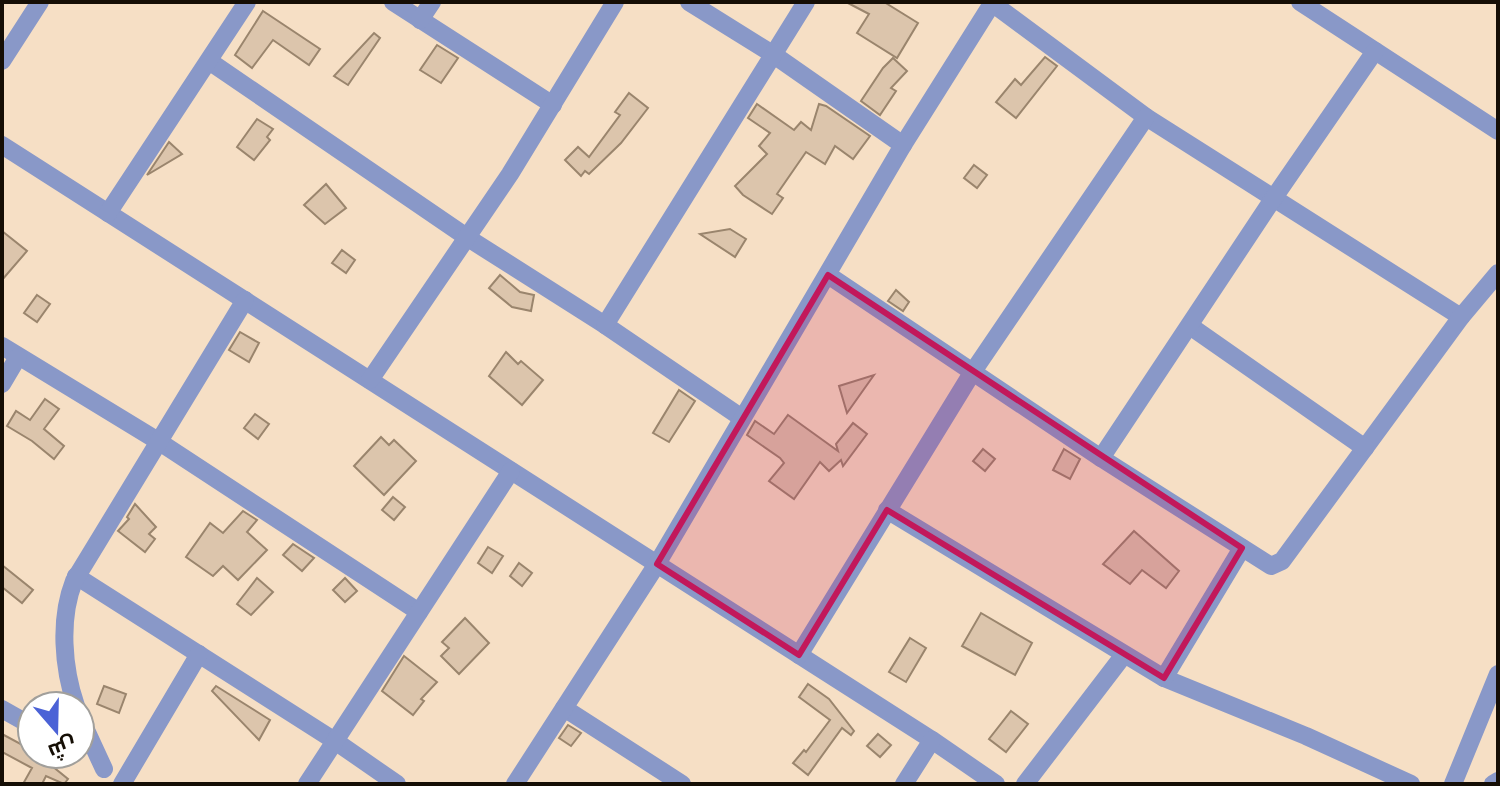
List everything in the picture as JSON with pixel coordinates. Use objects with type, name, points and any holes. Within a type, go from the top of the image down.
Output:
[{"type":"street","points":[[2,61],[40,2]]},
{"type":"street","points":[[108,213],[247,2]]},
{"type":"street","points":[[393,2],[553,105]]},
{"type":"street","points":[[420,20],[432,2]]},
{"type":"street","points":[[370,380],[468,238],[615,2]]},
{"type":"street","points":[[689,2],[774,55],[903,145]]},
{"type":"street","points":[[605,325],[806,2]]},
{"type":"street","points":[[1300,2],[1498,131]]},
{"type":"street","points":[[515,784],[657,564],[903,145],[993,3],[1146,117],[1461,317]]},
{"type":"street","points":[[1101,458],[1375,51]]},
{"type":"street","points":[[209,61],[468,238],[605,325],[742,418]]},
{"type":"street","points":[[799,655],[972,373],[1146,117]]},
{"type":"street","points":[[2,145],[932,740],[996,784]]},
{"type":"street","points":[[828,275],[1101,458],[1271,566],[1282,561],[1461,317],[1498,273]]},
{"type":"street","points":[[72,690],[66,646],[68,601],[76,576],[245,300]]},
{"type":"street","points":[[1190,326],[1365,448]]},
{"type":"street","points":[[2,346],[158,441],[419,612]]},
{"type":"street","points":[[2,384],[18,357]]},
{"type":"street","points":[[307,784],[511,471]]},
{"type":"street","points":[[887,510],[1123,656],[1164,678],[1306,736],[1411,784]]},
{"type":"street","points":[[1164,678],[1242,548]]},
{"type":"street","points":[[76,576],[397,784]]},
{"type":"street","points":[[96,764],[123,782],[199,654]]},
{"type":"street","points":[[1025,784],[1123,656]]},
{"type":"street","points":[[1453,784],[1498,674]]},
{"type":"street","points":[[564,708],[682,784]]},
{"type":"street","points":[[904,784],[932,740]]},
{"type":"street","points":[[96,752],[104,769]]},
{"type":"street","points":[[1493,784],[1498,781]]},
{"type":"highlighted area","points":[[828,275],[1242,548],[1164,678],[887,510],[799,655],[657,564]]},
{"type":"building","points":[[846,2],[884,2],[918,23],[897,58],[857,33],[869,14]]},
{"type":"building","points":[[263,11],[320,49],[309,65],[273,40],[252,68],[235,55]]},
{"type":"building","points":[[374,33],[380,38],[348,85],[334,76]]},
{"type":"building","points":[[437,45],[458,58],[441,83],[420,70]]},
{"type":"building","points":[[1045,57],[1057,66],[1016,118],[996,102],[1015,79],[1021,85]]},
{"type":"building","points":[[893,58],[907,71],[891,88],[896,91],[880,115],[861,101]]},
{"type":"building","points":[[629,93],[648,108],[621,143],[589,174],[585,171],[581,176],[565,160],[578,147],[589,157],[620,115],[615,112]]},
{"type":"building","points":[[757,104],[794,130],[801,122],[811,130],[819,104],[870,136],[853,159],[835,146],[825,164],[806,152],[777,194],[783,198],[772,214],[735,186],[767,154],[759,146],[770,133],[748,118]]},
{"type":"building","points":[[257,119],[273,129],[267,137],[270,140],[254,160],[237,147]]},
{"type":"building","points":[[169,142],[182,154],[147,175]]},
{"type":"building","points":[[974,165],[987,175],[977,188],[964,178]]},
{"type":"building","points":[[326,184],[346,208],[325,224],[304,205]]},
{"type":"building","points":[[730,229],[746,239],[735,257],[700,234]]},
{"type":"building","points":[[2,231],[27,251],[2,280]]},
{"type":"building","points":[[342,250],[355,260],[346,273],[332,263]]},
{"type":"building","points":[[500,275],[520,292],[534,295],[531,311],[512,307],[489,288]]},
{"type":"building","points":[[896,290],[909,302],[903,311],[888,301]]},
{"type":"building","points":[[37,295],[50,304],[37,322],[24,313]]},
{"type":"building","points":[[240,332],[259,343],[249,362],[229,350]]},
{"type":"building","points":[[506,352],[543,380],[522,405],[489,376]]},
{"type":"building","points":[[874,375],[847,413],[839,386]]},
{"type":"building","points":[[679,390],[695,401],[669,442],[653,433]]},
{"type":"building","points":[[45,399],[59,409],[44,429],[64,446],[54,459],[7,426],[16,411],[30,420]]},
{"type":"building","points":[[255,414],[269,424],[258,439],[244,428]]},
{"type":"building","points":[[788,415],[838,451],[836,444],[853,423],[867,434],[843,466],[841,460],[829,471],[820,462],[794,499],[769,481],[784,463],[747,435],[755,421],[774,434]]},
{"type":"building","points":[[381,437],[389,445],[394,440],[416,461],[384,495],[354,466]]},
{"type":"building","points":[[983,449],[995,459],[985,471],[973,461]]},
{"type":"building","points":[[1064,449],[1080,459],[1070,479],[1053,470]]},
{"type":"building","points":[[393,497],[405,507],[394,520],[382,510]]},
{"type":"building","points":[[135,504],[156,527],[149,534],[155,539],[145,552],[118,531],[129,519],[127,517]]},
{"type":"building","points":[[243,511],[257,520],[247,532],[267,550],[238,580],[223,566],[213,576],[186,557],[210,523],[223,533]]},
{"type":"building","points":[[1134,531],[1179,571],[1166,588],[1142,570],[1130,584],[1103,564]]},
{"type":"building","points":[[293,544],[314,558],[302,571],[283,555]]},
{"type":"building","points":[[488,547],[503,556],[492,573],[478,563]]},
{"type":"building","points":[[519,563],[532,573],[522,586],[510,576]]},
{"type":"building","points":[[2,565],[33,590],[22,603],[2,587]]},
{"type":"building","points":[[257,578],[273,592],[251,615],[237,604]]},
{"type":"building","points":[[345,578],[357,591],[345,602],[333,590]]},
{"type":"building","points":[[981,613],[1032,643],[1015,675],[962,646]]},
{"type":"building","points":[[465,618],[489,643],[459,674],[441,656],[449,648],[442,642]]},
{"type":"building","points":[[910,638],[926,648],[906,682],[889,672]]},
{"type":"building","points":[[404,656],[437,682],[421,699],[424,701],[413,715],[382,691]]},
{"type":"building","points":[[808,684],[829,699],[854,731],[851,735],[842,728],[808,775],[793,763],[804,750],[806,752],[830,720],[799,697]]},
{"type":"building","points":[[104,686],[126,694],[119,713],[97,704]]},
{"type":"building","points":[[216,686],[270,720],[259,740],[212,691]]},
{"type":"building","points":[[1011,711],[1028,724],[1006,752],[989,739]]},
{"type":"building","points":[[568,725],[581,733],[571,746],[559,738]]},
{"type":"building","points":[[2,734],[16,742],[16,759],[2,752]]},
{"type":"building","points":[[878,734],[891,745],[880,757],[867,746]]},
{"type":"building","points":[[31,770],[57,770],[68,779],[64,784],[46,776],[42,784],[23,784]]}]
